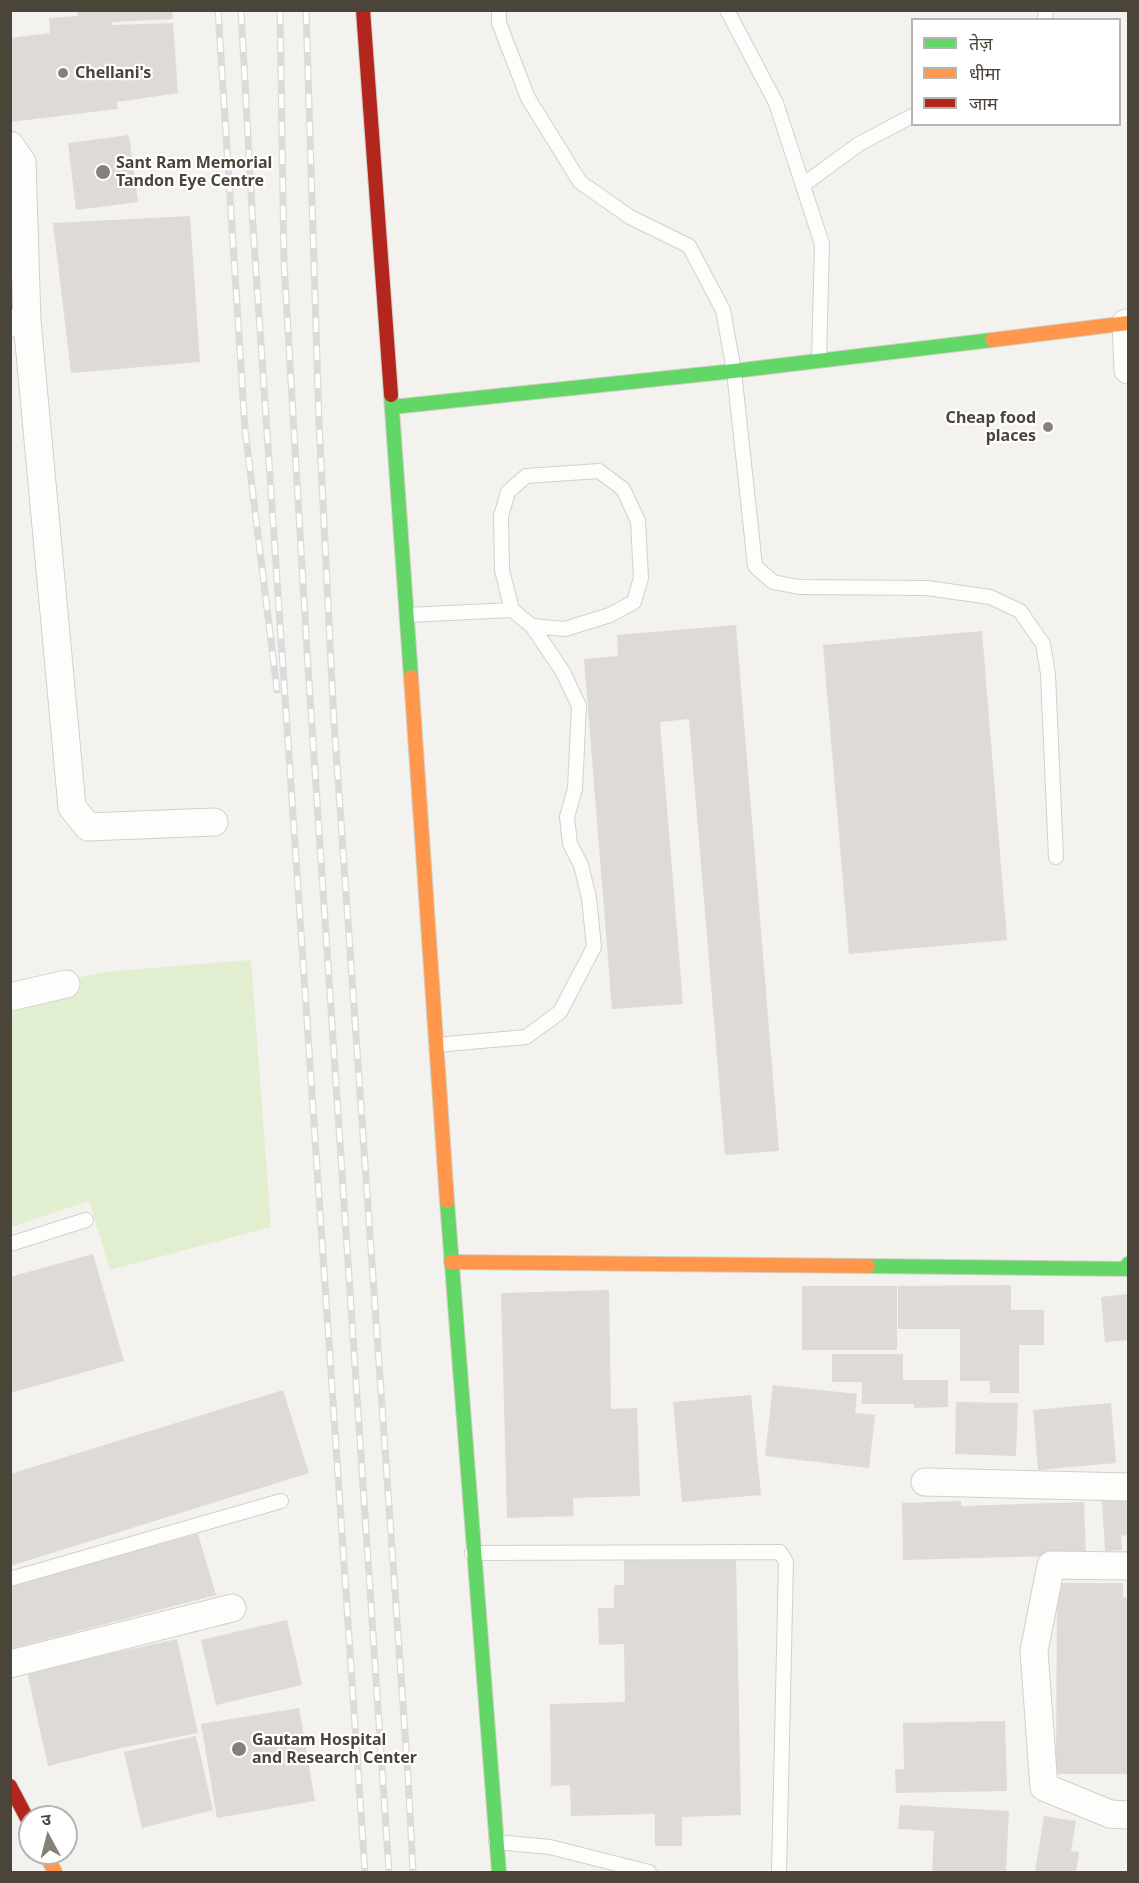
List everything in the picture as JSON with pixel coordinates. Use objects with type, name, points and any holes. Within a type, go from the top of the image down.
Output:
[{"type":"street","points":[[363,10],[472,1552],[499,1872]]},
{"type":"street","points":[[10,145],[22,162],[19,322],[72,807],[88,827],[214,822]]},
{"type":"street","points":[[392,406],[734,371],[1127,323],[1128,370]]},
{"type":"street","points":[[10,997],[66,984]]},
{"type":"street","points":[[451,1262],[1128,1269],[1128,1264]]},
{"type":"street","points":[[925,1482],[1128,1486]]},
{"type":"street","points":[[1128,1566],[1051,1565],[1034,1651],[1044,1787],[1110,1814],[1128,1815]]},
{"type":"street","points":[[10,1664],[232,1608]]},
{"type":"street","points":[[10,1786],[20,1805]]},
{"type":"lane","points":[[499,10],[499,23],[528,98],[580,182],[630,217],[689,246],[723,310],[734,371],[755,566],[773,582],[799,588],[927,588],[990,597],[1020,611],[1043,644],[1048,674],[1056,857]]},
{"type":"lane","points":[[727,10],[776,103],[822,243],[819,360]]},
{"type":"lane","points":[[803,185],[859,144],[911,117]]},
{"type":"lane","points":[[436,1045],[526,1038],[560,1012],[594,947],[589,898],[580,865],[570,844],[567,817],[575,789],[579,706],[563,672],[532,626],[512,610],[502,570],[501,516],[508,492],[526,476],[599,471],[623,489],[638,521],[641,578],[634,602],[610,615],[565,629],[532,626]]},
{"type":"lane","points":[[407,615],[512,610]]},
{"type":"lane","points":[[10,1244],[86,1220]]},
{"type":"lane","points":[[10,1579],[281,1501]]},
{"type":"lane","points":[[472,1552],[780,1552],[786,1562],[779,1872]]},
{"type":"lane","points":[[496,1842],[550,1847],[648,1872]]},
{"type":"green space","points":[[251,960],[271,1227],[110,1270],[89,1201],[11,1227],[10,993],[105,972]]},
{"type":"building","name":"Chellani's","points":[[77,10],[172,10],[173,19],[112,22],[112,25],[173,23],[178,93],[117,102],[118,109],[10,122],[10,38],[50,33],[49,18],[78,16]]},
{"type":"building","name":"Sant Ram Memorial Tandon Eye Centre","points":[[129,135],[138,202],[76,210],[68,143]]},
{"type":"building","points":[[190,216],[200,362],[71,373],[53,223]]},
{"type":"building","points":[[736,625],[779,1151],[725,1155],[689,719],[660,722],[683,1004],[612,1009],[584,659],[618,656],[617,635]]},
{"type":"building","points":[[982,631],[1007,940],[849,954],[823,645]]},
{"type":"building","points":[[93,1254],[124,1361],[10,1393],[10,1277]]},
{"type":"building","points":[[1011,1285],[1011,1310],[1044,1310],[1044,1345],[1019,1345],[1019,1393],[990,1393],[990,1381],[960,1381],[960,1329],[898,1329],[898,1286]]},
{"type":"building","points":[[802,1286],[897,1286],[897,1350],[802,1350]]},
{"type":"building","points":[[609,1290],[611,1409],[637,1408],[640,1496],[573,1498],[574,1516],[507,1518],[501,1293]]},
{"type":"building","points":[[1128,1294],[1128,1340],[1105,1342],[1101,1297]]},
{"type":"building","points":[[832,1354],[903,1354],[903,1380],[948,1380],[948,1407],[914,1408],[914,1404],[862,1404],[862,1382],[832,1382]]},
{"type":"building","points":[[773,1385],[857,1394],[855,1413],[875,1415],[869,1468],[765,1456]]},
{"type":"building","points":[[283,1390],[309,1473],[10,1566],[10,1474]]},
{"type":"building","points":[[751,1395],[761,1495],[682,1502],[673,1402]]},
{"type":"building","points":[[956,1402],[1018,1403],[1016,1456],[955,1454]]},
{"type":"building","points":[[1111,1403],[1116,1463],[1038,1470],[1033,1410]]},
{"type":"building","points":[[1128,1499],[1128,1535],[1121,1536],[1122,1550],[1105,1551],[1102,1501]]},
{"type":"building","points":[[961,1501],[961,1506],[1084,1502],[1086,1555],[903,1560],[902,1503]]},
{"type":"building","points":[[198,1534],[216,1595],[10,1649],[10,1583]]},
{"type":"building","points":[[736,1556],[741,1815],[682,1817],[682,1846],[655,1846],[655,1814],[571,1816],[570,1785],[551,1786],[550,1704],[625,1702],[624,1644],[599,1645],[598,1608],[614,1608],[614,1585],[624,1585],[624,1558]]},
{"type":"building","points":[[1057,1583],[1123,1583],[1123,1597],[1128,1598],[1128,1774],[1056,1774]]},
{"type":"building","points":[[287,1620],[302,1685],[216,1705],[201,1640]]},
{"type":"building","points":[[177,1639],[198,1733],[120,1748],[48,1766],[27,1672]]},
{"type":"building","points":[[299,1708],[315,1801],[217,1818],[201,1724]]},
{"type":"building","points":[[1005,1721],[1007,1791],[896,1793],[895,1770],[904,1769],[903,1723]]},
{"type":"building","points":[[196,1736],[213,1810],[142,1828],[124,1752]]},
{"type":"building","points":[[900,1805],[1009,1811],[1006,1872],[932,1872],[934,1831],[898,1829]]},
{"type":"building","points":[[1044,1816],[1076,1821],[1071,1851],[1079,1852],[1076,1872],[1035,1872]]},
{"type":"railway","points":[[218,10],[245,429],[277,690]]},
{"type":"railway","points":[[241,10],[253,227],[365,1872]]},
{"type":"railway","points":[[280,10],[284,263],[308,667],[389,1872]]},
{"type":"railway","points":[[306,10],[319,423],[334,722],[413,1872]]},
{"type":"traffic: fast","points":[[392,407],[734,371],[992,340]]},
{"type":"traffic: fast","points":[[391,395],[411,677]]},
{"type":"traffic: fast","points":[[447,1201],[499,1872]]},
{"type":"traffic: fast","points":[[868,1266],[1128,1269],[1128,1264]]},
{"type":"traffic: slow","points":[[992,340],[1128,323]]},
{"type":"traffic: slow","points":[[411,677],[447,1201]]},
{"type":"traffic: slow","points":[[451,1262],[868,1266]]},
{"type":"traffic: slow","points":[[51,1865],[55,1872]]},
{"type":"traffic: jam","points":[[363,10],[391,395]]},
{"type":"traffic: jam","points":[[10,1786],[20,1805]]},
{"type":"place","name":"Chellani's","points":[[63,73]]},
{"type":"place","name":"Sant Ram Memorial Tandon Eye Centre","points":[[103,172]]},
{"type":"place","name":"Cheap food places","points":[[1048,427]]},
{"type":"place","name":"Gautam Hospital and Research Center","points":[[239,1749]]}]
